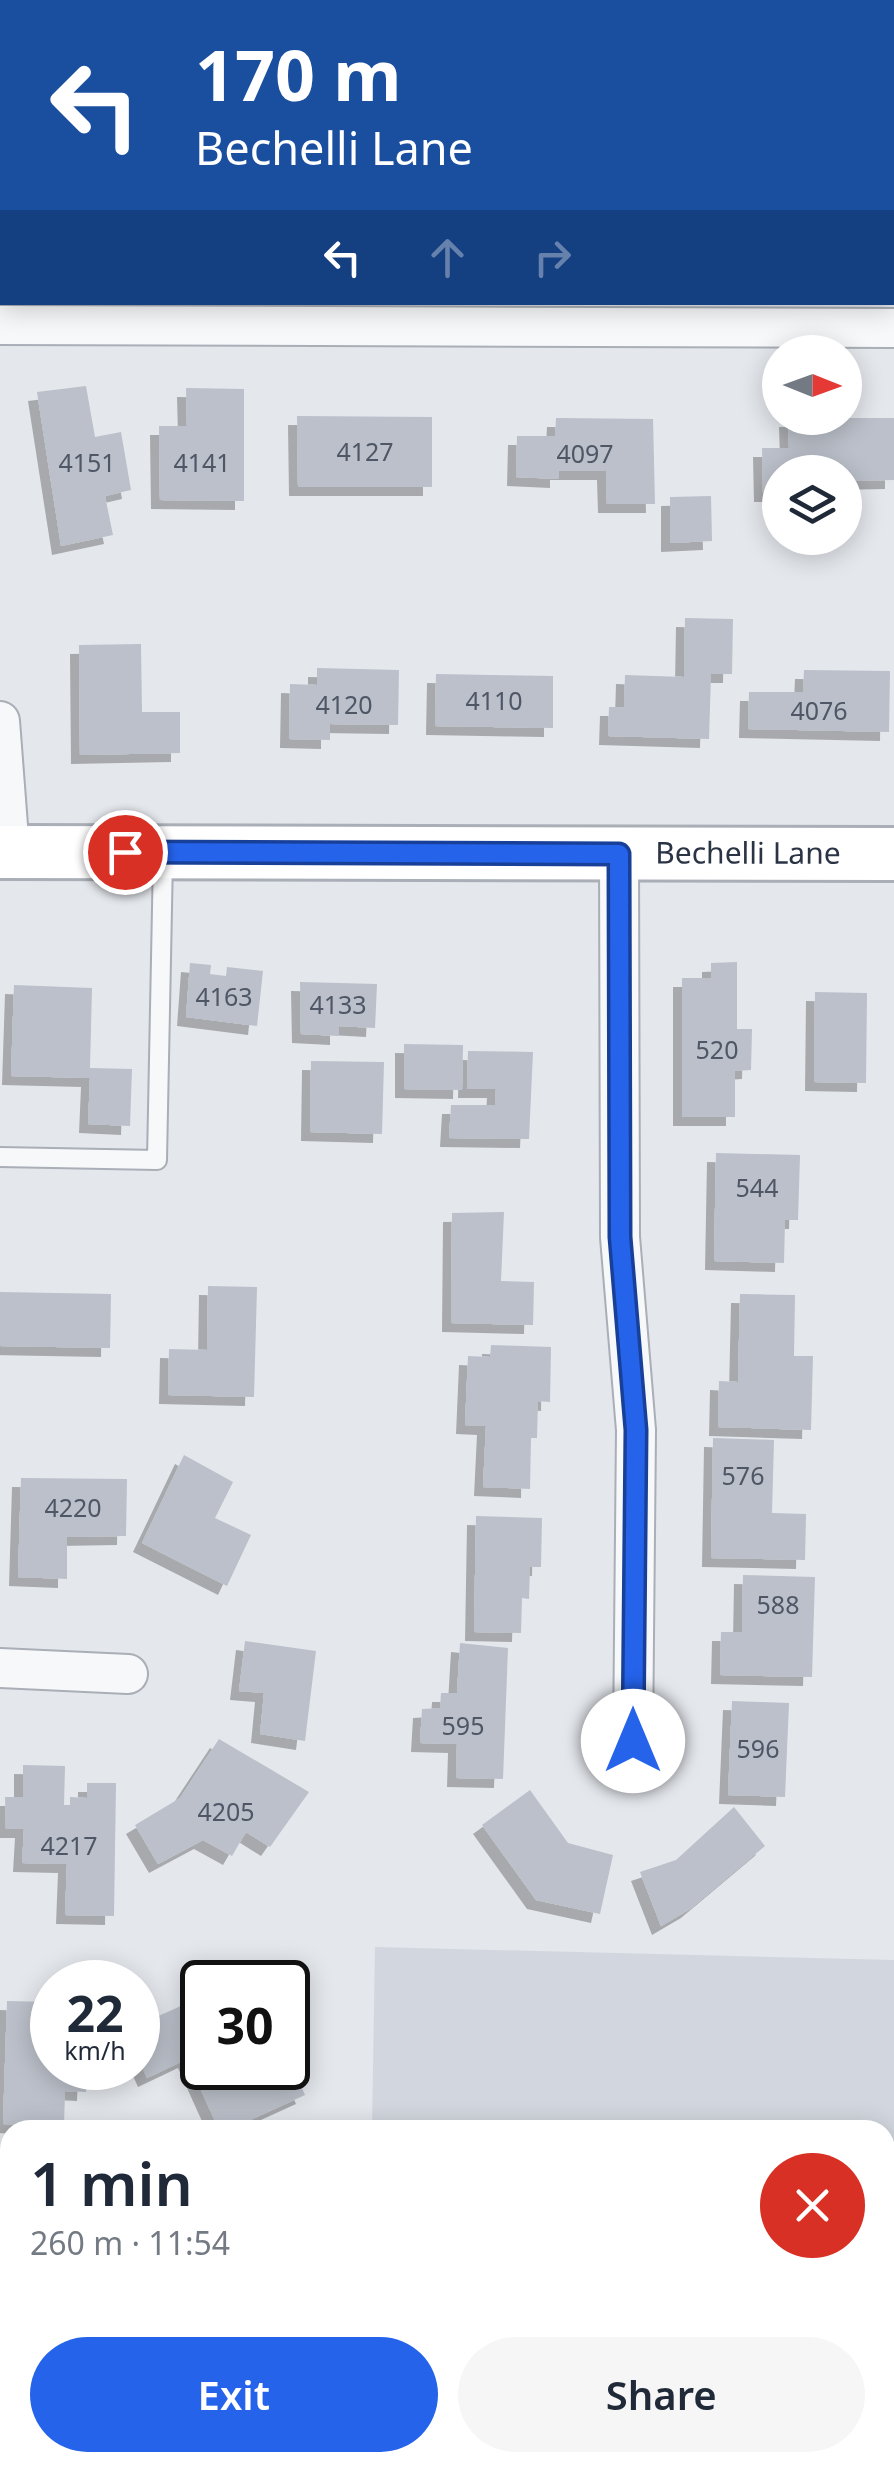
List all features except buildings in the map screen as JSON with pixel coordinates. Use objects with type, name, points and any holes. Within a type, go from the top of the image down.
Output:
[{"type":"main road","name":"Bechelli Lane","points":[[5,852],[894,854]]},
{"type":"street","points":[[0,325],[894,328]]},
{"type":"street","points":[[0,721],[10,813],[5,852]]},
{"type":"street","points":[[619,854],[620,1237],[636,1430],[633,1741]]},
{"type":"street","points":[[0,1668],[128,1674]]},
{"type":"lane","points":[[0,1158],[157,1160],[163,852]]},
{"type":"shaded area","points":[[375,1947],[894,1960],[894,2120],[372,2120]]},
{"type":"route","points":[[125,852],[619,854],[620,1237],[636,1430],[633,1741]]}]
